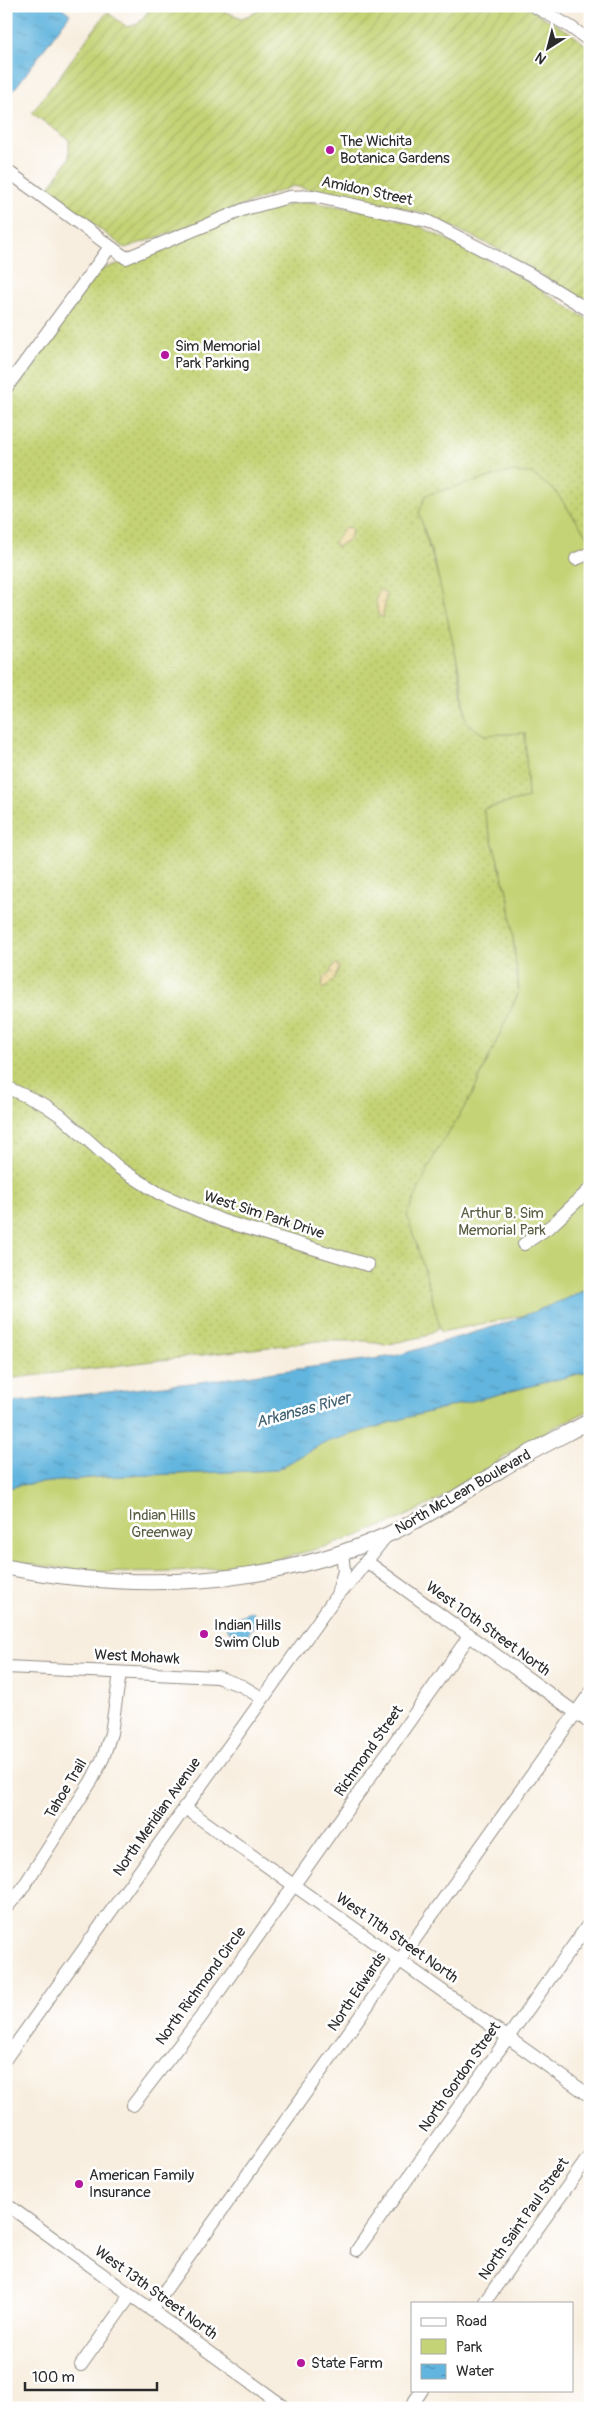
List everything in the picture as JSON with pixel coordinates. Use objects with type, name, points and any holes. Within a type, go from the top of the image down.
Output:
[{"type":"main road","name":"North McLean Boulevard","points":[[6,1567],[106,1582],[197,1581],[302,1564],[387,1535],[450,1503],[502,1469],[590,1421]]},
{"type":"street","points":[[534,6],[569,26],[590,41]]},
{"type":"street","points":[[6,170],[110,247],[6,388]]},
{"type":"street","name":"Amidon Street","points":[[110,247],[126,258],[245,209],[289,197],[313,196],[427,221],[530,274],[590,311]]},
{"type":"street","points":[[576,559],[590,554]]},
{"type":"street","name":"West Sim Park Drive","points":[[6,1087],[28,1096],[61,1116],[119,1168],[160,1194],[223,1222],[368,1265]]},
{"type":"street","points":[[524,1244],[558,1219],[590,1188]]},
{"type":"street","name":"North Meridian Avenue","points":[[6,2058],[262,1698],[337,1596],[348,1585],[387,1535]]},
{"type":"street","name":"North Meridian Avenue","points":[[337,1596],[344,1571],[342,1551]]},
{"type":"street","name":"West 10th Street North","points":[[366,1561],[590,1723]]},
{"type":"street","name":"Richmond Street","points":[[294,1885],[470,1636]]},
{"type":"street","name":"West Mohawk","points":[[6,1667],[217,1677],[242,1686],[262,1698]]},
{"type":"street","name":"Tahoe Trail","points":[[6,1908],[20,1892],[92,1780],[103,1758],[111,1733],[120,1673]]},
{"type":"street","name":"North Edwards","points":[[152,2310],[590,1693]]},
{"type":"street","name":"West 11th Street North","points":[[184,1807],[590,2096]]},
{"type":"street","name":"North Richmond Circle","points":[[133,2105],[201,2017],[294,1885]]},
{"type":"street","name":"North Gordon Street","points":[[357,2250],[590,1922]]},
{"type":"street","name":"North Saint Paul Street","points":[[485,2302],[590,2155]]},
{"type":"street","name":"West 13th Street North","points":[[6,2204],[286,2408]]},
{"type":"street","points":[[81,2365],[131,2295]]},
{"type":"street","points":[[410,2408],[421,2392]]},
{"type":"green space","name":"The Wichita Botanica Gardens","points":[[152,6],[209,6],[242,18],[257,12],[260,6],[524,6],[569,32],[590,48],[590,304],[494,247],[426,214],[293,186],[188,227],[125,248],[47,190],[69,159],[69,140],[32,113],[107,12],[127,27],[138,24]]},
{"type":"green space","points":[[303,201],[368,211],[417,225],[512,272],[590,321],[590,540],[555,491],[423,529],[438,576],[450,624],[466,722],[484,735],[525,733],[528,798],[483,809],[509,899],[519,992],[472,1095],[435,1154],[428,1281],[440,1327],[426,1336],[385,1345],[366,1341],[318,1341],[6,1379],[6,400],[100,270],[177,244],[179,236]]},
{"type":"green space","name":"Arthur B. Sim Memorial Park","points":[[509,472],[531,473],[555,491],[590,540],[590,1287],[540,1312],[441,1332],[428,1281],[407,1215],[435,1154],[472,1095],[519,992],[509,899],[483,809],[528,798],[525,733],[484,735],[466,722],[462,683],[435,563],[419,513],[426,495]]},
{"type":"green space","name":"Indian Hills Greenway","points":[[590,1371],[590,1410],[525,1444],[450,1493],[398,1519],[345,1540],[290,1556],[234,1566],[177,1572],[120,1572],[63,1568],[6,1560],[6,1489],[20,1485],[100,1477],[277,1470],[323,1443],[409,1417]]},
{"type":"sand","points":[[350,527],[352,530],[350,539],[337,547],[334,543],[344,528]]},
{"type":"sand","points":[[381,589],[386,594],[383,618],[378,614],[377,604],[377,594]]},
{"type":"sand","points":[[337,964],[339,968],[334,979],[324,989],[322,986],[324,977]]},
{"type":"water","points":[[6,6],[60,6],[70,14],[13,91],[6,85]]},
{"type":"water","name":"Arkansas River","points":[[590,1289],[590,1371],[409,1417],[323,1443],[277,1470],[100,1477],[20,1485],[6,1489],[6,1403],[200,1382],[395,1356],[506,1323]]},
{"type":"water","points":[[252,1611],[259,1619],[247,1635],[247,1639],[239,1643],[223,1623]]},
{"type":"place","name":"The Wichita Botanica Gardens","points":[[330,150]]},
{"type":"place","name":"Sim Memorial Park Parking","points":[[165,355]]},
{"type":"place","name":"Indian Hills Swim Club","points":[[204,1634]]},
{"type":"place","name":"American Family Insurance","points":[[79,2184]]},
{"type":"place","name":"State Farm","points":[[301,2363]]}]
